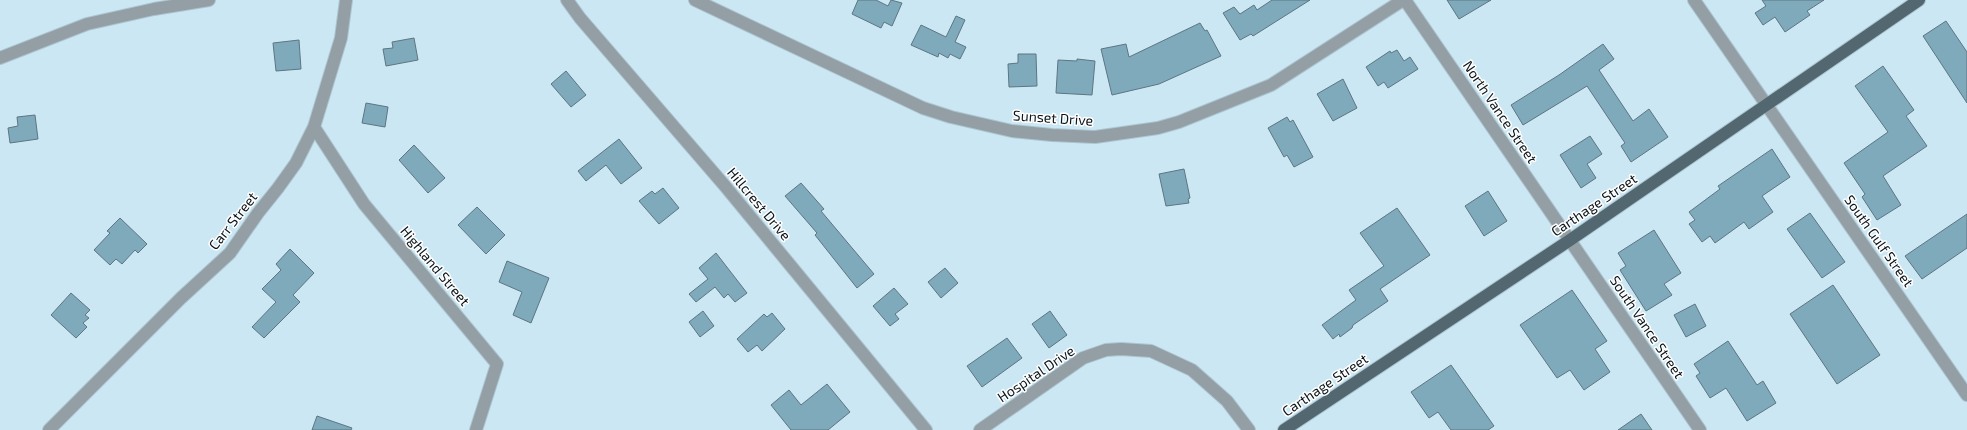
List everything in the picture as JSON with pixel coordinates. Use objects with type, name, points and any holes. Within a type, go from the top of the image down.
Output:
[{"type":"main road","name":"Carthage Street","points":[[1284,430],[1570,240],[1919,0]]},
{"type":"street","points":[[0,58],[87,24],[154,9],[209,0]]},
{"type":"street","name":"Carr Street","points":[[49,430],[181,298],[230,253],[296,163],[314,127],[340,38],[346,0]]},
{"type":"street","name":"Hillcrest Drive","points":[[567,0],[580,18],[730,192],[926,430]]},
{"type":"street","name":"Sunset Drive","points":[[695,0],[923,108],[951,117],[1012,131],[1095,137],[1158,128],[1179,122],[1271,85],[1404,0]]},
{"type":"street","name":"North Vance Street","points":[[1404,0],[1570,240]]},
{"type":"street","name":"South Gulf Street","points":[[1694,0],[1967,395]]},
{"type":"street","name":"Highland Street","points":[[314,127],[364,204],[498,364],[476,430]]},
{"type":"street","name":"South Vance Street","points":[[1570,240],[1700,430]]},
{"type":"street","name":"Hospital Drive","points":[[980,430],[1083,358],[1106,350],[1121,349],[1151,351],[1192,370],[1227,401],[1250,430]]},
{"type":"building","points":[[858,0],[876,0],[888,6],[891,0],[902,3],[892,26],[884,22],[881,28],[852,14]]},
{"type":"building","points":[[1272,0],[1310,0],[1253,36],[1251,34],[1240,40],[1223,13],[1234,7],[1240,14],[1254,5],[1257,10]]},
{"type":"building","points":[[1447,0],[1491,0],[1459,19]]},
{"type":"building","points":[[1762,0],[1824,0],[1807,11],[1810,15],[1785,32],[1775,17],[1763,25],[1755,13],[1766,6]]},
{"type":"building","points":[[956,16],[965,20],[955,42],[966,47],[960,59],[950,54],[948,58],[939,53],[938,57],[911,45],[921,25],[946,37]]},
{"type":"building","points":[[1946,21],[1967,52],[1967,103],[1923,36]]},
{"type":"building","points":[[1200,23],[1205,31],[1207,30],[1221,56],[1159,84],[1112,95],[1101,49],[1126,44],[1129,57]]},
{"type":"building","points":[[414,38],[418,60],[386,66],[383,49],[393,48],[392,42]]},
{"type":"building","points":[[299,40],[301,69],[276,71],[273,43]]},
{"type":"building","points":[[1603,44],[1614,59],[1599,70],[1633,121],[1649,109],[1668,137],[1631,162],[1621,146],[1625,143],[1587,86],[1523,125],[1511,105],[1559,75]]},
{"type":"building","points":[[1397,50],[1404,61],[1410,57],[1418,69],[1388,88],[1384,82],[1378,86],[1366,67],[1390,51],[1391,53]]},
{"type":"building","points":[[1018,54],[1036,54],[1037,86],[1009,87],[1008,64],[1018,63]]},
{"type":"building","points":[[1077,59],[1095,61],[1092,95],[1056,93],[1058,60],[1077,61]]},
{"type":"building","points":[[1883,66],[1914,110],[1906,116],[1927,146],[1883,176],[1901,205],[1877,220],[1862,197],[1865,194],[1844,163],[1888,132],[1855,86]]},
{"type":"building","points":[[566,71],[586,95],[571,107],[551,84]]},
{"type":"building","points":[[1343,79],[1357,108],[1333,121],[1317,94]]},
{"type":"building","points":[[366,103],[388,107],[385,127],[362,123]]},
{"type":"building","points":[[35,115],[38,139],[10,143],[8,128],[18,126],[17,117]]},
{"type":"building","points":[[1287,117],[1290,122],[1293,120],[1313,157],[1294,167],[1287,155],[1284,157],[1268,128]]},
{"type":"building","points":[[1590,136],[1602,154],[1587,164],[1596,178],[1581,188],[1560,155]]},
{"type":"building","points":[[619,139],[642,168],[621,184],[606,165],[586,181],[578,171]]},
{"type":"building","points":[[414,145],[445,178],[428,193],[399,160]]},
{"type":"building","points":[[1772,149],[1790,177],[1762,196],[1773,212],[1749,229],[1744,222],[1715,243],[1710,236],[1702,242],[1689,224],[1695,220],[1689,212],[1720,189],[1718,186]]},
{"type":"building","points":[[1184,169],[1190,198],[1188,199],[1189,203],[1166,206],[1159,174]]},
{"type":"building","points":[[801,183],[824,209],[821,211],[874,274],[857,288],[815,235],[817,233],[785,196]]},
{"type":"building","points":[[663,188],[679,208],[659,224],[639,201],[652,191],[655,194]]},
{"type":"building","points":[[1488,191],[1507,221],[1484,236],[1465,206]]},
{"type":"building","points":[[477,207],[505,235],[486,254],[458,225]]},
{"type":"building","points":[[1397,208],[1430,255],[1380,289],[1388,301],[1353,325],[1352,328],[1340,337],[1339,334],[1333,339],[1322,325],[1356,300],[1349,290],[1384,266],[1360,233]]},
{"type":"building","points":[[1810,213],[1845,262],[1822,278],[1787,229]]},
{"type":"building","points":[[1967,214],[1967,248],[1922,279],[1905,256]]},
{"type":"building","points":[[120,218],[147,244],[138,253],[135,250],[122,264],[116,259],[110,265],[94,250],[110,233],[107,231]]},
{"type":"building","points":[[1654,230],[1681,273],[1664,284],[1672,295],[1646,311],[1620,270],[1626,266],[1618,253]]},
{"type":"building","points":[[290,249],[314,273],[293,295],[300,302],[264,338],[252,327],[276,302],[262,289],[281,270],[276,264]]},
{"type":"building","points":[[716,253],[747,293],[735,302],[728,294],[724,298],[715,287],[696,302],[689,294],[708,279],[699,268]]},
{"type":"building","points":[[507,261],[549,278],[531,323],[513,315],[522,292],[499,282]]},
{"type":"building","points":[[945,268],[958,283],[941,298],[928,282]]},
{"type":"building","points":[[1833,285],[1880,355],[1837,384],[1790,314]]},
{"type":"building","points":[[894,288],[908,304],[895,314],[899,319],[890,326],[873,306]]},
{"type":"building","points":[[1572,290],[1607,341],[1595,349],[1610,372],[1584,390],[1570,370],[1557,378],[1520,325]]},
{"type":"building","points":[[71,293],[90,310],[85,315],[89,318],[83,323],[87,327],[76,338],[51,315]]},
{"type":"building","points":[[1695,304],[1706,326],[1686,337],[1674,315]]},
{"type":"building","points":[[703,311],[714,326],[700,337],[689,322]]},
{"type":"building","points":[[1050,311],[1067,335],[1049,348],[1032,324]]},
{"type":"building","points":[[772,313],[785,329],[762,351],[757,345],[748,352],[737,339],[764,314],[767,317]]},
{"type":"building","points":[[1007,338],[1022,358],[982,387],[967,366]]},
{"type":"building","points":[[1728,341],[1757,385],[1763,381],[1776,403],[1747,421],[1726,388],[1710,398],[1696,376],[1700,373],[1694,364]]},
{"type":"building","points":[[1451,365],[1494,426],[1488,430],[1451,430],[1438,412],[1429,418],[1411,392]]},
{"type":"building","points":[[827,384],[850,412],[828,430],[791,430],[771,405],[789,390],[801,405]]},
{"type":"building","points":[[1641,414],[1652,430],[1618,430]]},
{"type":"building","points":[[317,416],[352,428],[351,430],[312,430]]}]
